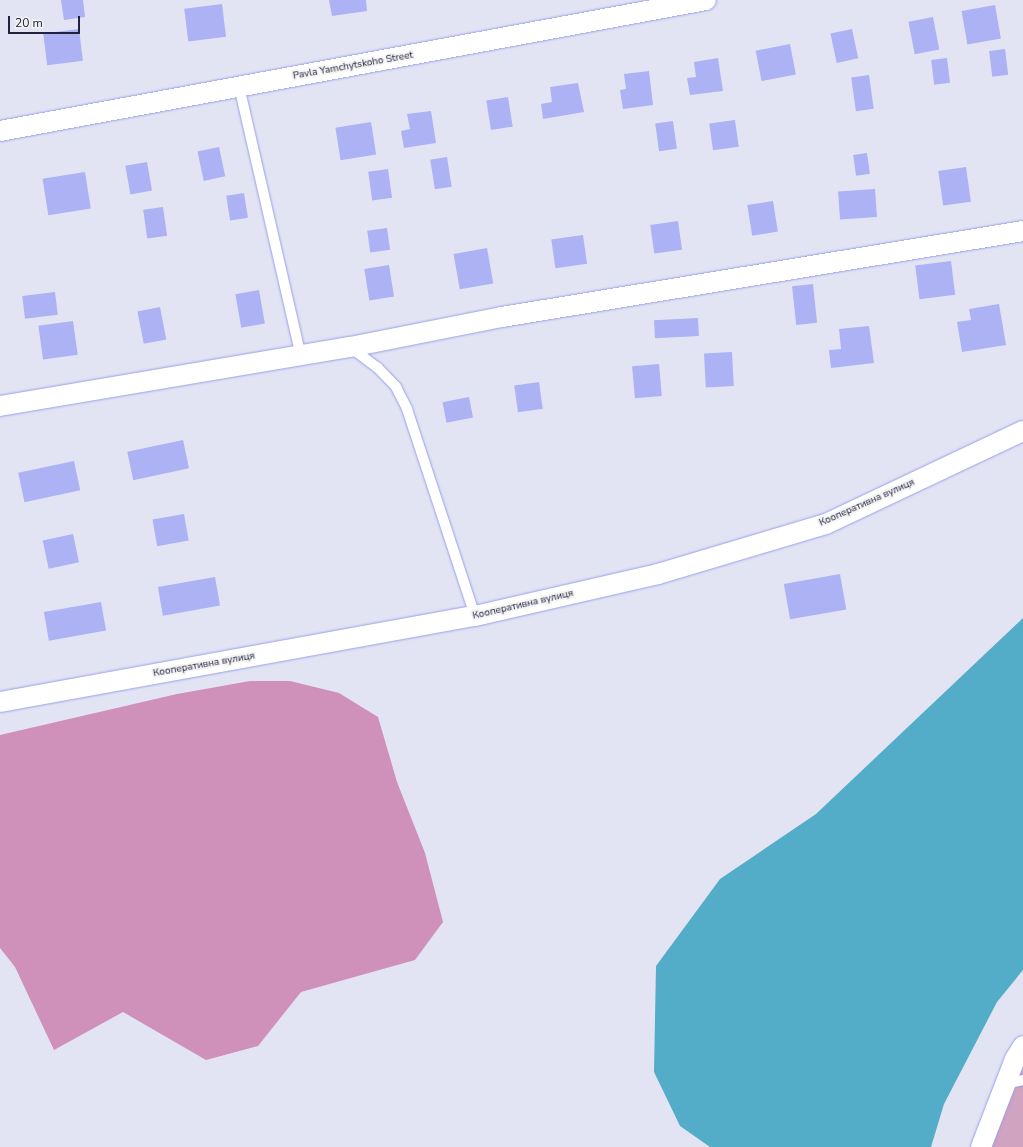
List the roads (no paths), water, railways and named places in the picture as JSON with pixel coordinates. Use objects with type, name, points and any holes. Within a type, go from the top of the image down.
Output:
[{"type":"street","name":"Pavla Yamchytskoho Street","points":[[0,130],[706,0]]},
{"type":"street","points":[[0,406],[300,353],[350,347],[502,317],[1023,231]]},
{"type":"street","name":"Кооперативна вулиця","points":[[0,702],[475,616],[658,574],[826,524],[1023,431]]},
{"type":"street","points":[[981,1147],[1014,1082],[1023,1046]]},
{"type":"lane","points":[[239,86],[300,353]]},
{"type":"lane","points":[[350,347],[377,367],[396,387],[407,409],[475,616]]},
{"type":"water","points":[[1023,618],[1023,970],[997,1002],[944,1104],[931,1147],[710,1147],[680,1126],[654,1072],[656,966],[720,879],[816,814]]}]
